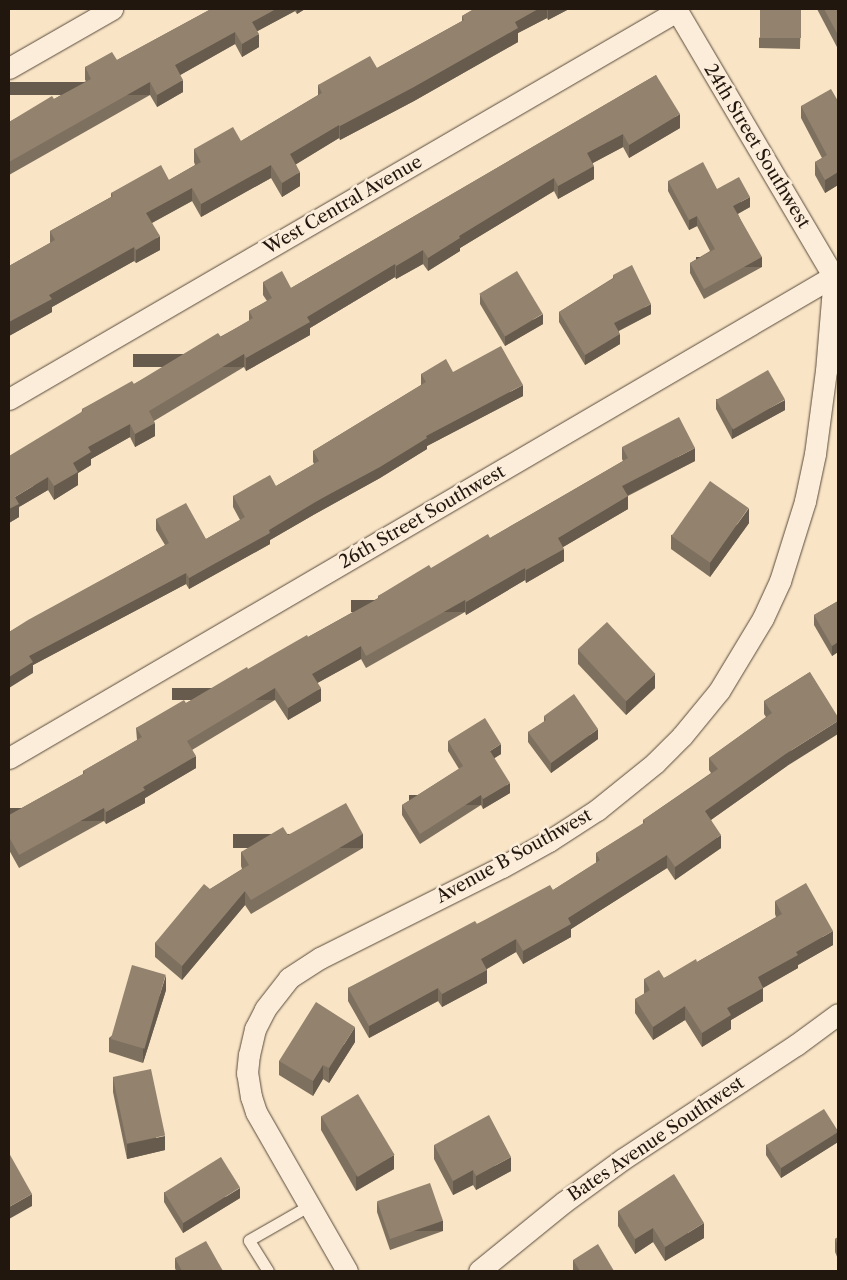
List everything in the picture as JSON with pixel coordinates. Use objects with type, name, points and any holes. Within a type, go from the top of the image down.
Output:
[{"type":"street","points":[[9,68],[112,9]]},
{"type":"street","name":"24th Street Southwest","points":[[677,10],[836,280]]},
{"type":"street","name":"West Central Avenue","points":[[9,399],[677,10]]},
{"type":"street","name":"Avenue B Southwest","points":[[347,1271],[256,1112],[247,1073],[255,1029],[272,998],[290,978],[320,958],[549,841],[626,788],[682,736],[720,691],[763,618],[780,580],[805,501],[832,367],[836,280]]},
{"type":"street","name":"26th Street Southwest","points":[[9,758],[836,280]]},
{"type":"street","name":"Bates Avenue Southwest","points":[[479,1271],[564,1202],[623,1159],[796,1046],[838,1014]]},
{"type":"lane","points":[[268,1271],[249,1240],[310,1205]]},
{"type":"building","points":[[211,9],[276,9],[252,22],[259,34],[242,44],[235,32],[175,65],[183,80],[157,95],[150,82],[9,162],[9,122],[52,96],[54,99],[91,79],[85,67],[112,52],[117,60]]},
{"type":"building","points":[[474,9],[538,9],[515,22],[518,28],[414,87],[339,125],[290,154],[300,172],[282,183],[271,165],[201,204],[192,188],[146,213],[160,236],[136,250],[134,247],[49,295],[52,299],[9,322],[9,266],[55,240],[50,231],[113,196],[111,193],[161,165],[169,180],[201,162],[194,149],[233,127],[241,141],[322,93],[318,85],[370,56],[377,68],[464,20],[462,16]]},
{"type":"building","points":[[760,9],[801,9],[801,38],[760,38]]},
{"type":"building","points":[[824,9],[838,9],[838,35]]},
{"type":"building","points":[[656,75],[680,114],[629,145],[623,134],[587,153],[594,166],[558,186],[554,178],[459,236],[460,238],[428,258],[423,250],[396,266],[395,264],[307,317],[310,322],[246,358],[244,354],[149,411],[155,423],[135,434],[130,424],[88,447],[91,452],[73,463],[78,472],[54,486],[48,477],[15,497],[19,504],[9,509],[9,456],[83,411],[82,409],[132,381],[134,384],[218,333],[221,337],[253,318],[249,311],[272,298],[263,282],[282,271],[291,288]]},
{"type":"building","points":[[831,89],[838,101],[838,172],[825,180],[815,162],[827,155],[801,106]]},
{"type":"building","points":[[703,162],[717,189],[739,177],[750,197],[733,206],[762,257],[704,289],[690,263],[715,249],[697,216],[689,220],[668,181]]},
{"type":"building","points":[[632,265],[651,304],[614,323],[620,334],[585,355],[559,312],[614,278],[613,275]]},
{"type":"building","points":[[517,271],[543,314],[505,337],[479,294]]},
{"type":"building","points":[[501,346],[523,385],[426,436],[427,438],[380,467],[315,502],[269,530],[270,533],[189,578],[186,573],[29,656],[33,662],[9,677],[9,632],[169,543],[156,519],[186,503],[206,539],[245,517],[233,496],[270,475],[276,486],[319,461],[313,451],[426,382],[421,374],[446,359],[453,372]]},
{"type":"building","points":[[768,370],[785,399],[733,429],[716,400]]},
{"type":"building","points":[[679,417],[695,448],[622,486],[628,496],[558,538],[564,549],[526,570],[525,568],[466,602],[465,600],[366,656],[361,646],[312,674],[321,688],[288,708],[275,688],[187,741],[196,756],[143,787],[145,790],[106,812],[104,808],[19,855],[9,837],[9,815],[85,773],[83,771],[142,737],[136,728],[184,700],[186,703],[247,667],[248,669],[307,635],[308,637],[379,598],[378,596],[429,565],[431,568],[488,534],[490,538],[628,458],[622,447]]},
{"type":"building","points":[[710,481],[749,508],[710,563],[672,536]]},
{"type":"building","points":[[838,601],[838,642],[832,646],[814,615]]},
{"type":"building","points":[[607,622],[655,674],[626,701],[578,649]]},
{"type":"building","points":[[810,672],[838,717],[838,721],[787,753],[705,811],[721,835],[675,867],[667,855],[568,918],[571,924],[523,951],[516,939],[481,959],[487,970],[442,994],[438,988],[369,1026],[348,988],[475,921],[477,924],[550,885],[553,890],[600,860],[596,853],[645,822],[643,820],[718,769],[709,758],[772,713],[764,701]]},
{"type":"building","points":[[574,694],[598,729],[551,763],[528,732],[546,720],[544,716]]},
{"type":"building","points":[[485,718],[501,744],[490,751],[510,783],[483,799],[481,795],[420,834],[402,805],[463,766],[448,741]]},
{"type":"building","points":[[346,803],[363,834],[251,900],[245,891],[182,966],[155,943],[204,884],[210,889],[249,865],[241,852],[283,827],[288,835]]},
{"type":"building","points":[[806,883],[833,931],[796,952],[798,955],[758,977],[763,988],[727,1008],[731,1015],[702,1033],[685,1006],[653,1027],[635,999],[650,990],[644,979],[659,970],[664,978],[696,959],[697,962],[782,914],[775,901]]},
{"type":"building","points":[[132,965],[166,975],[144,1049],[111,1039]]},
{"type":"building","points":[[316,1002],[355,1027],[329,1068],[323,1065],[313,1081],[279,1061]]},
{"type":"building","points":[[151,1069],[165,1136],[127,1144],[113,1077]]},
{"type":"building","points":[[358,1094],[395,1155],[358,1177],[321,1116]]},
{"type":"building","points":[[824,1109],[838,1132],[781,1168],[766,1145]]},
{"type":"building","points":[[489,1115],[511,1157],[476,1176],[473,1170],[453,1181],[434,1145]]},
{"type":"building","points":[[9,1153],[32,1194],[9,1207]]},
{"type":"building","points":[[221,1157],[240,1188],[183,1223],[164,1193]]},
{"type":"building","points":[[674,1174],[704,1223],[665,1247],[653,1228],[635,1239],[618,1211]]},
{"type":"building","points":[[430,1183],[443,1221],[390,1239],[377,1201]]},
{"type":"building","points":[[206,1241],[223,1271],[182,1271],[175,1258]]},
{"type":"building","points":[[598,1244],[614,1271],[580,1271],[573,1260]]}]
